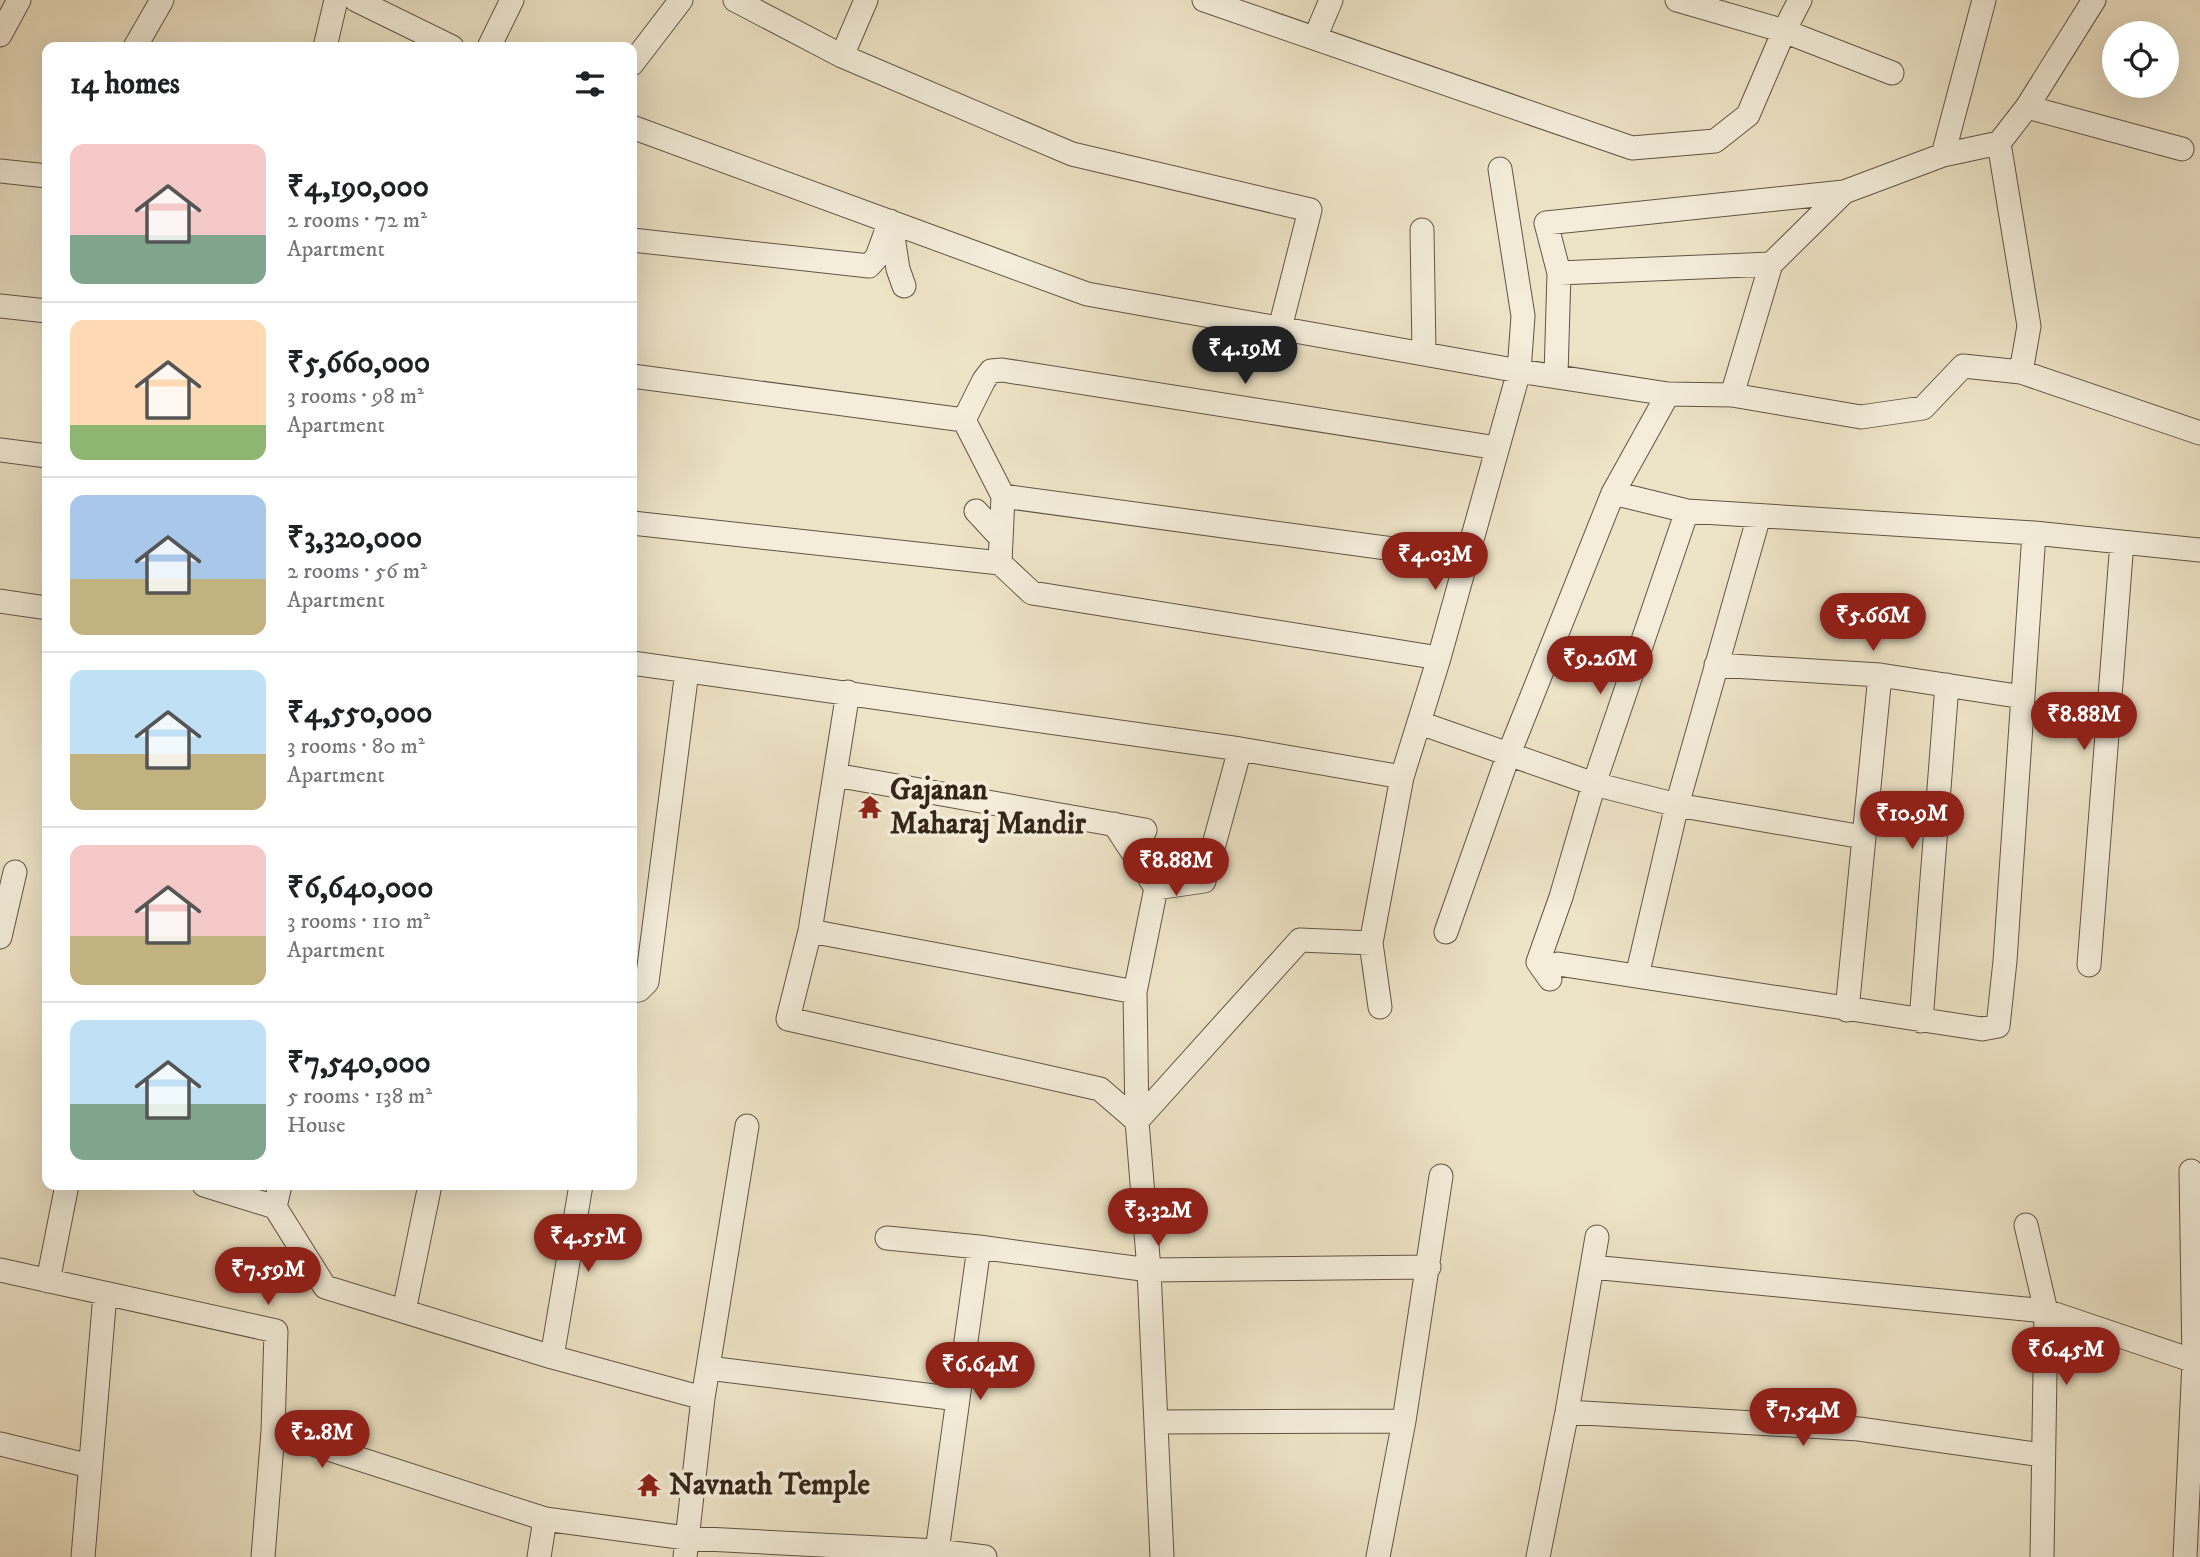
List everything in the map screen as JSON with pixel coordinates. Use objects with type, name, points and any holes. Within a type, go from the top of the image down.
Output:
[{"type":"street","points":[[0,35],[19,0]]},
{"type":"street","points":[[138,42],[162,0]]},
{"type":"street","points":[[326,42],[336,0]]},
{"type":"street","points":[[356,0],[442,42]]},
{"type":"street","points":[[491,42],[512,0]]},
{"type":"street","points":[[637,57],[681,0]]},
{"type":"street","points":[[735,0],[842,55],[1072,154],[1310,210],[1280,328]]},
{"type":"street","points":[[842,55],[866,0]]},
{"type":"street","points":[[1204,0],[1632,148],[1715,141],[1748,115],[1800,0]]},
{"type":"street","points":[[1315,38],[1331,0]]},
{"type":"street","points":[[1677,0],[1784,32],[1892,73]]},
{"type":"street","points":[[1943,155],[1984,0]]},
{"type":"street","points":[[1556,375],[1559,273],[1546,223],[1844,192],[1943,155],[1999,143],[2027,107],[2094,0]]},
{"type":"street","points":[[2027,107],[2182,149]]},
{"type":"street","points":[[637,129],[1087,294],[1519,371],[1668,394],[1732,394],[1861,416],[1923,408],[1963,366],[2021,372],[2200,433]]},
{"type":"street","points":[[1999,143],[2029,326],[2021,372]]},
{"type":"street","points":[[1380,1007],[1371,943],[1402,777],[1439,658],[1519,371],[1523,316],[1500,169]]},
{"type":"street","points":[[0,171],[42,175]]},
{"type":"street","points":[[1732,394],[1771,264],[1844,192]]},
{"type":"street","points":[[637,241],[869,266],[877,257],[890,221]]},
{"type":"street","points":[[890,221],[898,269],[904,286]]},
{"type":"street","points":[[1422,230],[1424,352]]},
{"type":"street","points":[[1559,273],[1771,264]]},
{"type":"street","points":[[0,306],[42,310]]},
{"type":"street","points":[[964,420],[984,380],[991,371],[1002,370],[1497,448]]},
{"type":"street","points":[[637,377],[964,420]]},
{"type":"street","points":[[1446,932],[1508,756],[1613,494],[1668,394]]},
{"type":"street","points":[[964,420],[1003,496],[1000,563]]},
{"type":"street","points":[[0,450],[42,455]]},
{"type":"street","points":[[1613,494],[1687,511],[2034,533],[2200,549]]},
{"type":"street","points":[[1003,496],[1467,559]]},
{"type":"street","points":[[976,511],[1002,538]]},
{"type":"street","points":[[1687,511],[1594,783],[1561,897],[1538,962],[1554,971],[1637,976],[1982,1029],[1998,1026],[2006,947],[2034,533]]},
{"type":"street","points":[[1637,976],[1677,805],[1759,516]]},
{"type":"street","points":[[637,524],[1000,563],[1032,593],[1439,658]]},
{"type":"street","points":[[2089,965],[2122,542]]},
{"type":"street","points":[[0,601],[42,607]]},
{"type":"street","points":[[637,664],[1240,749],[1402,777]]},
{"type":"street","points":[[1717,665],[1880,675],[2023,697]]},
{"type":"street","points":[[637,990],[647,982],[687,671]]},
{"type":"street","points":[[1847,1010],[1880,675]]},
{"type":"street","points":[[1921,1021],[1947,685]]},
{"type":"street","points":[[848,692],[810,931],[788,1019],[1100,1089],[1139,1138]]},
{"type":"street","points":[[1420,723],[1508,756],[1677,805],[1863,837]]},
{"type":"street","points":[[1156,888],[1204,881],[1240,749]]},
{"type":"street","points":[[835,775],[1145,830]]},
{"type":"street","points":[[1114,824],[1156,888],[1135,992],[1139,1138],[1149,1270],[1162,1557]]},
{"type":"street","points":[[0,937],[15,872]]},
{"type":"street","points":[[810,931],[1135,992]]},
{"type":"street","points":[[1139,1138],[1300,940],[1371,943]]},
{"type":"street","points":[[685,1547],[703,1398],[747,1126]]},
{"type":"street","points":[[2185,1557],[2194,1511],[2197,1363],[2196,1219],[2191,1171]]},
{"type":"street","points":[[1378,1557],[1404,1421],[1441,1177]]},
{"type":"street","points":[[48,1281],[66,1190]]},
{"type":"street","points":[[238,1190],[278,1196],[325,1287],[552,1357],[703,1398]]},
{"type":"street","points":[[404,1311],[429,1190]]},
{"type":"street","points":[[552,1357],[580,1190]]},
{"type":"street","points":[[2026,1225],[2046,1311],[2042,1557]]},
{"type":"street","points":[[1538,1557],[1567,1412],[1597,1237]]},
{"type":"street","points":[[887,1238],[979,1247],[1149,1270],[1429,1267]]},
{"type":"street","points":[[937,1551],[979,1247]]},
{"type":"street","points":[[1592,1267],[2046,1311],[2197,1363]]},
{"type":"street","points":[[0,1270],[276,1331],[273,1431],[263,1557]]},
{"type":"street","points":[[83,1557],[106,1294]]},
{"type":"street","points":[[708,1368],[958,1399]]},
{"type":"street","points":[[1567,1412],[1859,1429],[2042,1455]]},
{"type":"street","points":[[1156,1422],[1404,1421]]},
{"type":"street","points":[[273,1431],[545,1519],[685,1547],[937,1551],[985,1557]]},
{"type":"street","points":[[0,1444],[90,1466]]},
{"type":"street","points":[[539,1557],[545,1519]]},
{"type":"place","name":"Gajanan Maharaj Mandir","points":[[870,807]]},
{"type":"place","name":"Navnath Temple","points":[[649,1485]]}]
